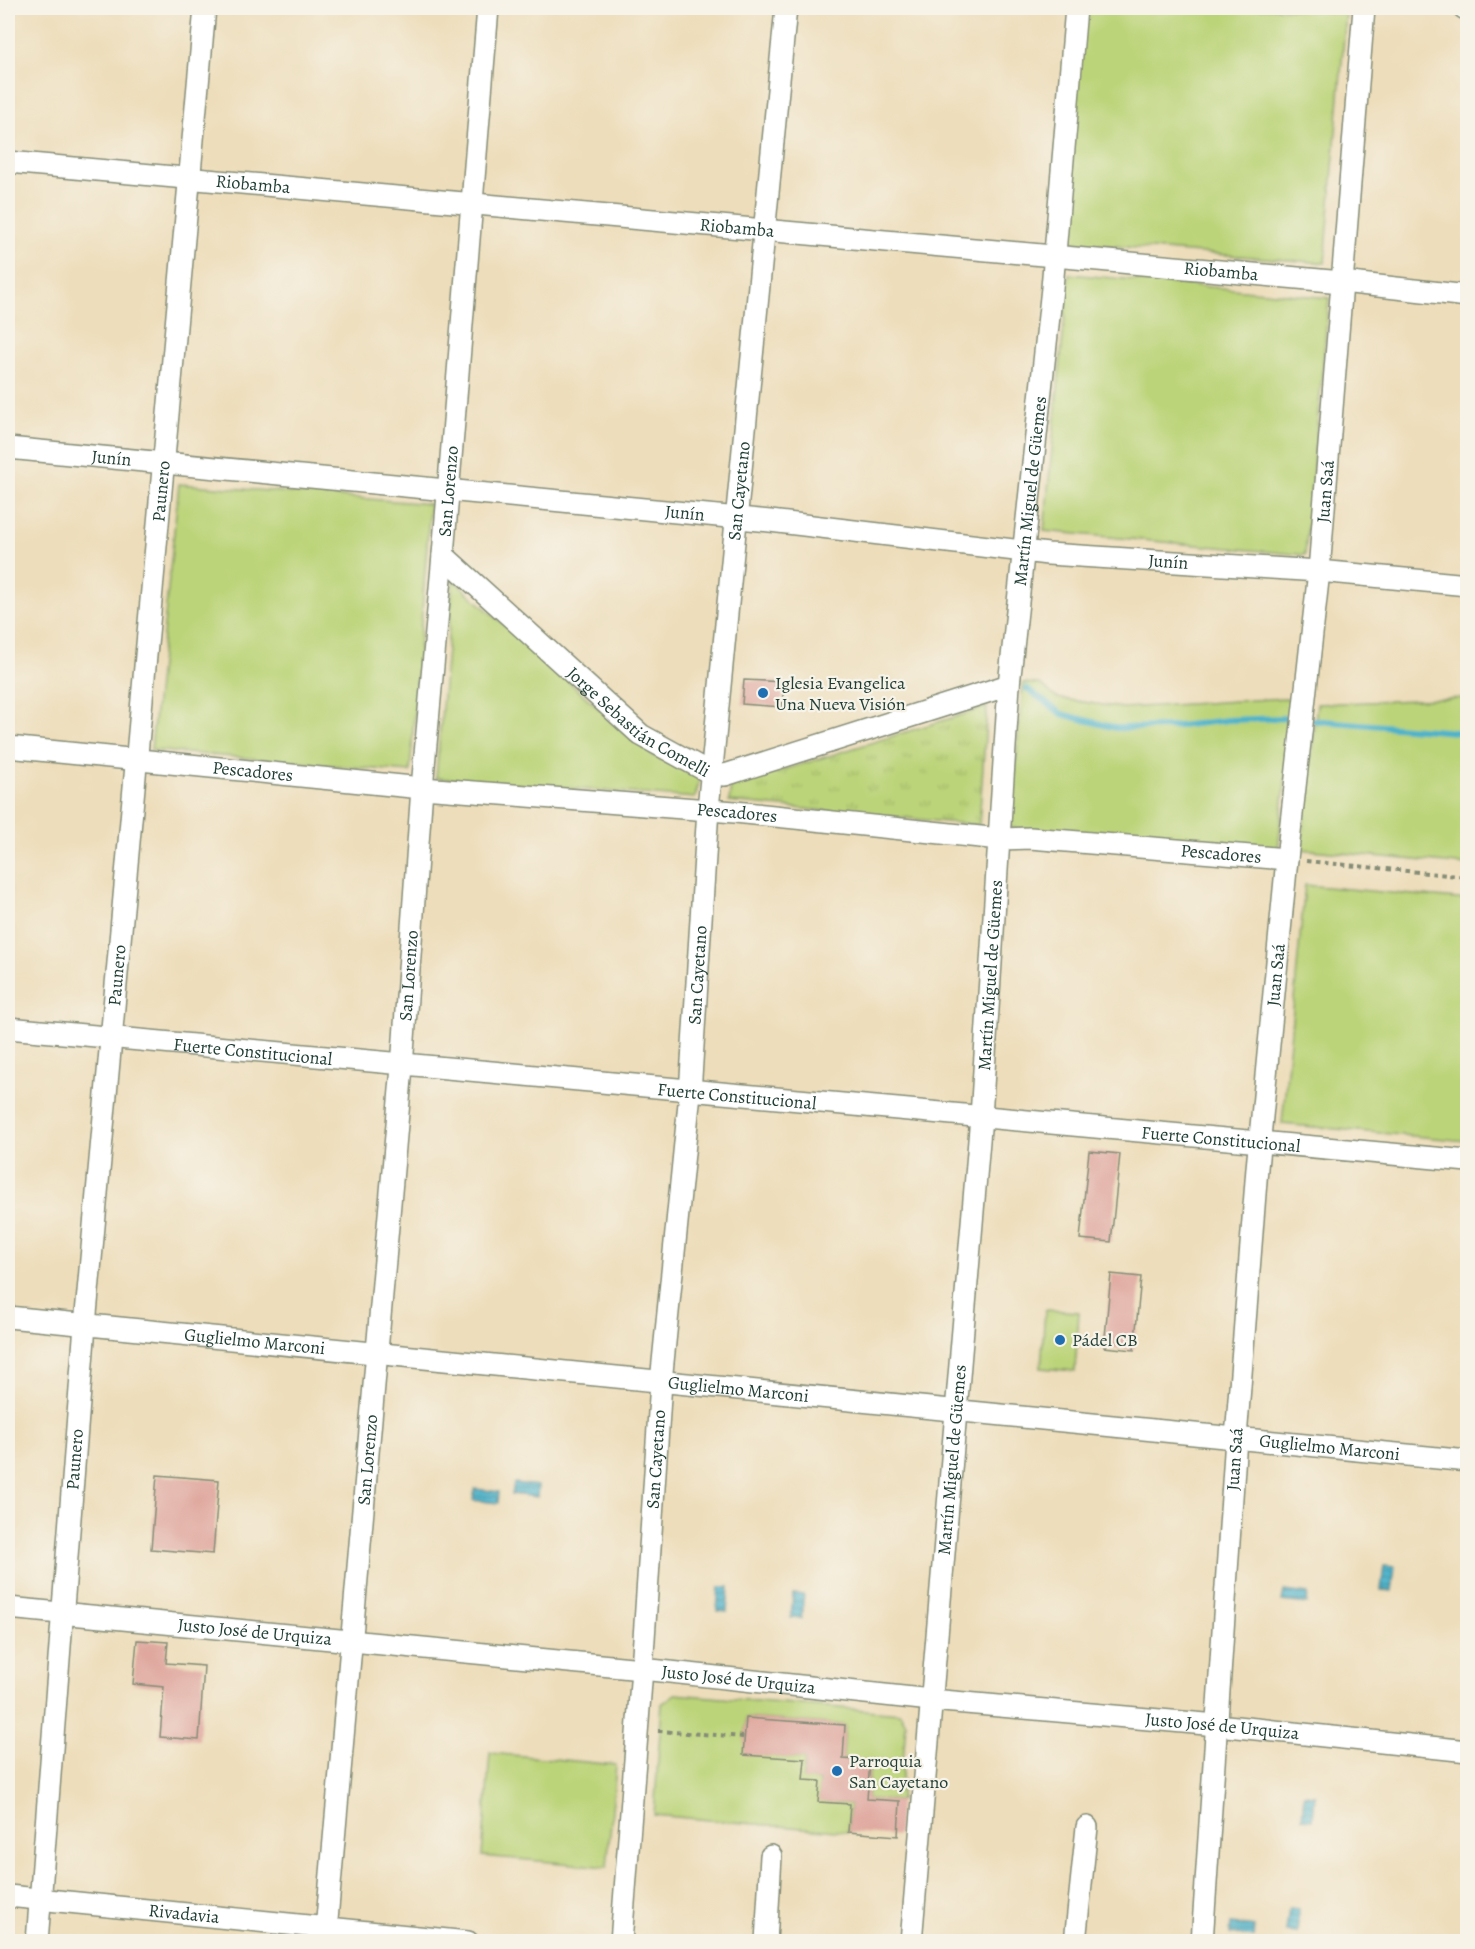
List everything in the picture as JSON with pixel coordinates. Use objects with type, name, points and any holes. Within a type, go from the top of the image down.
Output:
[{"type":"street","name":"Paunero","points":[[36,1941],[85,1325],[205,8]]},
{"type":"street","name":"San Lorenzo","points":[[325,1935],[402,1067],[422,788],[449,491],[488,8]]},
{"type":"street","name":"San Cayetano","points":[[621,1941],[661,1382],[690,1093],[708,809],[786,8]]},
{"type":"street","name":"Martín Miguel de Güemes","points":[[911,1941],[981,1117],[1009,685],[1054,256],[1076,8]]},
{"type":"street","name":"Juan Saá","points":[[1202,1941],[1236,1438],[1260,1142],[1287,859],[1319,571],[1364,8]]},
{"type":"street","name":"Riobamba","points":[[8,162],[1342,282],[1467,296]]},
{"type":"street","name":"Junín","points":[[8,448],[736,518],[1048,554],[1319,571],[1467,585]]},
{"type":"street","name":"Jorge Sebastián Comelli","points":[[443,555],[641,735],[712,774],[725,775],[1009,685]]},
{"type":"street","name":"Pescadores","points":[[8,747],[422,788],[708,809],[1000,839],[1030,838],[1287,859]]},
{"type":"street","name":"Fuerte Constitucional","points":[[8,1028],[402,1067],[1467,1161]]},
{"type":"street","name":"Guglielmo Marconi","points":[[8,1317],[1467,1461]]},
{"type":"street","name":"Justo José de Urquiza","points":[[8,1608],[1467,1751]]},
{"type":"street","points":[[1076,1941],[1087,1827]]},
{"type":"street","points":[[766,1941],[771,1856]]},
{"type":"street","name":"Rivadavia","points":[[8,1896],[325,1935],[468,1941]]},
{"type":"path","name":"Pescadores","points":[[1287,859],[1467,877]]},
{"type":"path","points":[[658,1731],[745,1737]]},
{"type":"green space","points":[[1083,8],[1277,8],[1346,13],[1325,263],[1064,242]]},
{"type":"green space","points":[[1069,274],[1329,298],[1305,555],[1044,531]]},
{"type":"green space","points":[[179,484],[430,504],[410,772],[151,750]]},
{"type":"green space","points":[[453,580],[652,755],[700,778],[695,798],[436,778]]},
{"type":"green space","points":[[1023,683],[1040,684],[1057,698],[1123,708],[1286,698],[1293,701],[1278,851],[1010,828]]},
{"type":"green space","points":[[1467,698],[1467,865],[1301,849],[1317,704]]},
{"type":"green space","points":[[987,707],[979,825],[729,802],[731,786]]},
{"type":"green space","points":[[1305,885],[1467,900],[1467,1141],[1282,1124]]},
{"type":"green space","name":"Pádel CB","points":[[1045,1310],[1079,1312],[1075,1371],[1041,1368]]},
{"type":"green space","points":[[675,1694],[900,1713],[906,1723],[900,1801],[867,1799],[870,1762],[843,1759],[845,1725],[746,1718],[744,1754],[805,1759],[803,1779],[820,1781],[819,1801],[850,1804],[848,1832],[654,1815],[662,1704]]},
{"type":"green space","points":[[490,1753],[616,1765],[607,1867],[482,1856]]},
{"type":"water","points":[[514,1483],[538,1486],[537,1497],[512,1494]]},
{"type":"water","points":[[475,1489],[499,1492],[498,1503],[473,1500]]},
{"type":"water","points":[[1384,1566],[1395,1567],[1392,1591],[1381,1590]]},
{"type":"water","points":[[719,1587],[729,1587],[727,1612],[717,1611]]},
{"type":"water","points":[[1284,1591],[1308,1594],[1307,1604],[1282,1601]]},
{"type":"water","points":[[793,1594],[804,1595],[801,1619],[791,1618]]},
{"type":"water","points":[[1304,1794],[1315,1795],[1313,1819],[1302,1818]]},
{"type":"water","points":[[1289,1908],[1299,1909],[1297,1933],[1286,1932]]},
{"type":"water","points":[[1231,1924],[1255,1927],[1254,1937],[1230,1934]]},
{"type":"building","name":"Iglesia Evangelica Una Nueva Visión","points":[[744,680],[784,682],[782,707],[742,704]]},
{"type":"building","points":[[1089,1151],[1120,1154],[1111,1242],[1080,1239]]},
{"type":"building","points":[[1111,1274],[1141,1277],[1134,1350],[1104,1347]]},
{"type":"building","points":[[157,1475],[219,1480],[213,1554],[151,1549]]},
{"type":"building","points":[[137,1640],[168,1642],[166,1663],[204,1666],[199,1740],[160,1737],[164,1687],[133,1684]]},
{"type":"building","name":"Parroquia San Cayetano","points":[[746,1718],[845,1725],[843,1759],[870,1761],[867,1799],[900,1801],[898,1836],[848,1832],[850,1804],[818,1802],[820,1781],[803,1780],[805,1759],[743,1755]]},
{"type":"waterway","points":[[1027,689],[1062,714],[1116,728],[1170,727],[1228,720],[1286,718],[1468,733]]},
{"type":"place","name":"Iglesia Evangelica Una Nueva Visión","points":[[763,693]]},
{"type":"place","name":"Pádel CB","points":[[1060,1340]]},
{"type":"place","name":"Parroquia San Cayetano","points":[[837,1771]]}]
